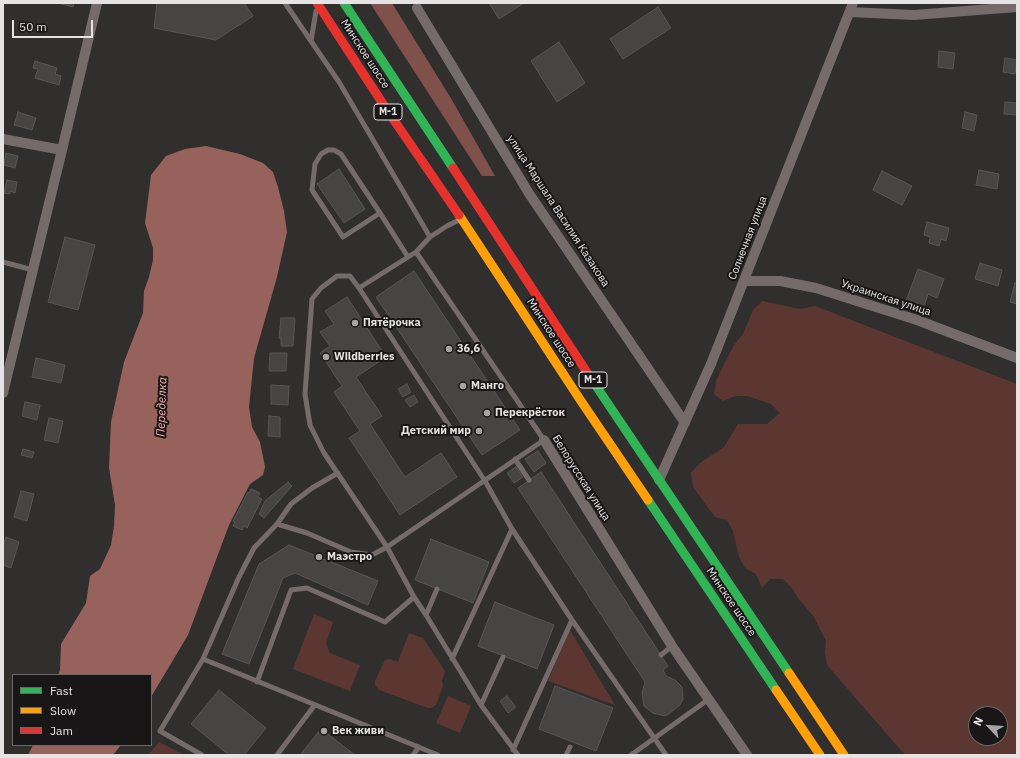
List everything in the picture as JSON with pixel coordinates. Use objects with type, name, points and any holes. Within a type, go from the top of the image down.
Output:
[{"type":"highway","name":"Минское шоссе","points":[[317,3],[387,110],[462,219],[581,401],[820,755]]},
{"type":"highway","name":"Минское шоссе","points":[[344,3],[659,480],[844,755]]},
{"type":"street","points":[[3,392],[97,3]]},
{"type":"street","points":[[851,7],[914,15],[1017,7]]},
{"type":"street","name":"Солнечная улица","points":[[659,480],[711,364],[851,7]]},
{"type":"street","name":"улица Маршала Василия Казакова","points":[[417,8],[530,195],[685,423]]},
{"type":"street","points":[[3,139],[62,150]]},
{"type":"street","name":"Украинская улица","points":[[744,281],[780,281],[816,288],[917,320],[1017,358]]},
{"type":"street","name":"Белорусская улица","points":[[544,440],[672,646],[748,755]]},
{"type":"lane","points":[[286,3],[339,82],[430,237]]},
{"type":"lane","points":[[311,41],[317,3]]},
{"type":"lane","points":[[380,213],[343,237],[312,190],[315,164],[320,154],[328,150],[334,150],[341,154],[380,213],[408,257]]},
{"type":"lane","points":[[360,288],[416,252],[430,237],[447,226],[462,219]]},
{"type":"lane","name":"Белорусская улица","points":[[416,252],[544,440]]},
{"type":"lane","points":[[3,262],[33,270]]},
{"type":"lane","points":[[518,755],[481,706],[414,597],[387,547],[324,453],[310,425],[305,394],[312,299],[321,288],[337,276],[350,276],[360,288],[485,481],[512,529],[572,620],[666,755]]},
{"type":"lane","points":[[277,524],[307,533],[351,552],[372,555],[387,547],[544,440]]},
{"type":"lane","points":[[515,459],[529,480]]},
{"type":"lane","points":[[202,755],[160,731],[203,659],[239,577],[254,548],[277,524],[291,504],[312,488],[338,473]]},
{"type":"lane","points":[[452,658],[512,529]]},
{"type":"lane","points":[[257,682],[291,590],[307,588],[385,622],[414,597]]},
{"type":"lane","points":[[426,615],[437,589]]},
{"type":"lane","points":[[514,750],[572,620]]},
{"type":"lane","points":[[661,655],[672,646]]},
{"type":"lane","points":[[481,706],[503,657]]},
{"type":"lane","points":[[203,659],[314,706],[438,755]]},
{"type":"lane","points":[[631,755],[708,699]]},
{"type":"lane","points":[[277,755],[314,706]]},
{"type":"lane","points":[[413,755],[419,747]]},
{"type":"lane","points":[[566,755],[570,747]]},
{"type":"shaded area","points":[[370,3],[392,3],[452,100],[495,176],[482,176]]},
{"type":"shaded area","points":[[762,301],[800,309],[815,306],[1017,384],[1017,755],[905,755],[827,665],[825,653],[826,641],[814,617],[798,598],[792,588],[783,579],[770,579],[762,588],[756,574],[745,568],[739,557],[733,531],[727,520],[715,517],[693,487],[691,473],[700,463],[724,447],[738,424],[767,424],[780,413],[771,404],[747,396],[735,396],[723,401],[714,394],[716,381],[727,358],[734,345],[743,334],[753,310]]},
{"type":"shaded area","points":[[314,614],[333,622],[326,644],[330,653],[360,665],[350,691],[293,669]]},
{"type":"shaded area","points":[[570,630],[615,705],[548,681]]},
{"type":"shaded area","points":[[409,633],[423,638],[445,671],[442,680],[443,686],[436,705],[431,708],[379,690],[375,685],[375,681],[385,660],[390,659],[398,662]]},
{"type":"shaded area","points":[[448,696],[471,706],[460,733],[436,723]]},
{"type":"shaded area","points":[[159,742],[185,755],[148,755]]},
{"type":"water","name":"Переделка","points":[[206,146],[240,154],[263,163],[273,172],[284,211],[287,232],[277,277],[254,358],[249,407],[252,427],[260,442],[265,467],[263,475],[250,484],[229,525],[188,635],[152,695],[152,674],[58,674],[60,670],[61,644],[86,603],[90,576],[100,569],[111,545],[115,505],[109,468],[111,422],[124,362],[143,313],[144,291],[153,260],[153,248],[145,223],[151,175],[166,156],[185,149]]},
{"type":"water","points":[[32,746],[120,746],[113,755],[28,755]]},
{"type":"building","points":[[58,3],[74,3],[73,7]]},
{"type":"building","points":[[157,3],[244,3],[253,16],[216,40],[154,28]]},
{"type":"building","points":[[489,3],[524,3],[499,19]]},
{"type":"building","points":[[658,7],[671,28],[623,59],[610,39]]},
{"type":"building","points":[[559,42],[585,83],[557,102],[531,61]]},
{"type":"building","points":[[939,51],[955,53],[953,69],[938,67]]},
{"type":"building","points":[[1005,58],[1017,60],[1015,74],[1003,72]]},
{"type":"building","points":[[35,61],[57,68],[55,74],[61,76],[59,85],[35,78],[38,69],[33,68]]},
{"type":"building","points":[[1005,102],[1017,103],[1017,115],[1004,114]]},
{"type":"building","points":[[18,112],[36,118],[32,130],[14,125]]},
{"type":"building","points":[[965,112],[977,115],[974,131],[962,128]]},
{"type":"building","points":[[6,153],[18,156],[15,168],[4,165]]},
{"type":"building","points":[[339,169],[365,209],[344,223],[317,184]]},
{"type":"building","points":[[979,170],[999,174],[997,189],[976,185]]},
{"type":"building","points":[[882,171],[912,186],[902,205],[873,190]]},
{"type":"building","points":[[7,180],[17,182],[15,193],[10,191],[10,194],[4,193]]},
{"type":"building","points":[[927,222],[949,228],[946,241],[941,239],[939,246],[929,243],[930,237],[924,235]]},
{"type":"building","points":[[65,237],[95,245],[78,310],[48,302]]},
{"type":"building","points":[[980,263],[1002,270],[998,286],[975,279]]},
{"type":"building","points":[[918,269],[944,279],[937,298],[928,294],[922,313],[904,306]]},
{"type":"building","name":"Манго","points":[[414,271],[520,430],[482,455],[376,297]]},
{"type":"building","points":[[1015,283],[1017,283],[1017,304],[1010,302]]},
{"type":"building","points":[[347,297],[386,357],[356,377],[382,416],[370,424],[405,477],[441,453],[457,477],[400,515],[349,438],[360,431],[334,392],[342,386],[320,353],[330,346],[320,332],[334,324],[325,311]]},
{"type":"building","points":[[281,318],[295,318],[293,346],[281,346],[281,338],[279,338]]},
{"type":"building","points":[[270,353],[287,353],[286,371],[269,371]]},
{"type":"building","points":[[36,358],[65,365],[61,383],[32,377]]},
{"type":"building","points":[[407,384],[411,392],[403,397],[398,389]]},
{"type":"building","points":[[271,385],[289,386],[288,405],[271,404]]},
{"type":"building","points":[[414,395],[418,402],[410,407],[405,400]]},
{"type":"building","points":[[25,402],[40,405],[37,420],[22,416]]},
{"type":"building","points":[[269,416],[280,417],[280,437],[268,436]]},
{"type":"building","points":[[49,418],[63,421],[58,443],[44,440]]},
{"type":"building","points":[[23,449],[34,452],[32,458],[21,455]]},
{"type":"building","points":[[538,451],[546,463],[534,472],[525,459]]},
{"type":"building","points":[[516,467],[523,477],[514,483],[507,473]]},
{"type":"building","points":[[541,472],[668,666],[663,670],[666,676],[675,680],[682,687],[683,699],[680,705],[665,716],[653,713],[644,706],[642,693],[645,682],[518,488]]},
{"type":"building","points":[[288,482],[292,486],[264,518],[259,514],[265,501]]},
{"type":"building","points":[[251,489],[260,493],[258,497],[262,499],[247,528],[244,526],[242,530],[233,526],[235,522],[233,521]]},
{"type":"building","points":[[21,491],[34,494],[27,521],[14,517]]},
{"type":"building","points":[[6,537],[19,542],[11,568],[3,565],[3,546]]},
{"type":"building","points":[[431,539],[489,562],[473,603],[415,580]]},
{"type":"building","points":[[289,545],[378,581],[368,605],[295,573],[283,578],[249,664],[222,654],[259,564]]},
{"type":"building","points":[[495,602],[554,625],[537,669],[478,646]]},
{"type":"building","points":[[555,686],[613,708],[596,751],[539,729]]},
{"type":"building","points":[[219,690],[266,728],[244,755],[229,755],[191,724]]},
{"type":"building","points":[[507,696],[516,707],[508,713],[500,701]]},
{"type":"building","points":[[321,729],[324,731],[355,755],[300,755]]},
{"type":"traffic: fast","points":[[344,3],[453,168]]},
{"type":"traffic: fast","points":[[588,374],[789,673]]},
{"type":"traffic: fast","points":[[648,500],[776,690]]},
{"type":"traffic: slow","points":[[459,215],[648,500]]},
{"type":"traffic: slow","points":[[789,673],[844,755]]},
{"type":"traffic: slow","points":[[776,690],[820,755]]},
{"type":"traffic: jam","points":[[317,3],[387,110],[459,215]]},
{"type":"traffic: jam","points":[[453,168],[588,374]]},
{"type":"place","name":"Пятёрочка","points":[[355,323]]},
{"type":"place","name":"36,6","points":[[449,349]]},
{"type":"place","name":"Wildberries","points":[[326,357]]},
{"type":"place","name":"Манго","points":[[463,386]]},
{"type":"place","name":"Перекрёсток","points":[[487,413]]},
{"type":"place","name":"Детский мир","points":[[479,431]]},
{"type":"place","name":"Маэстро","points":[[319,557]]},
{"type":"place","name":"Век живи","points":[[324,731]]}]
